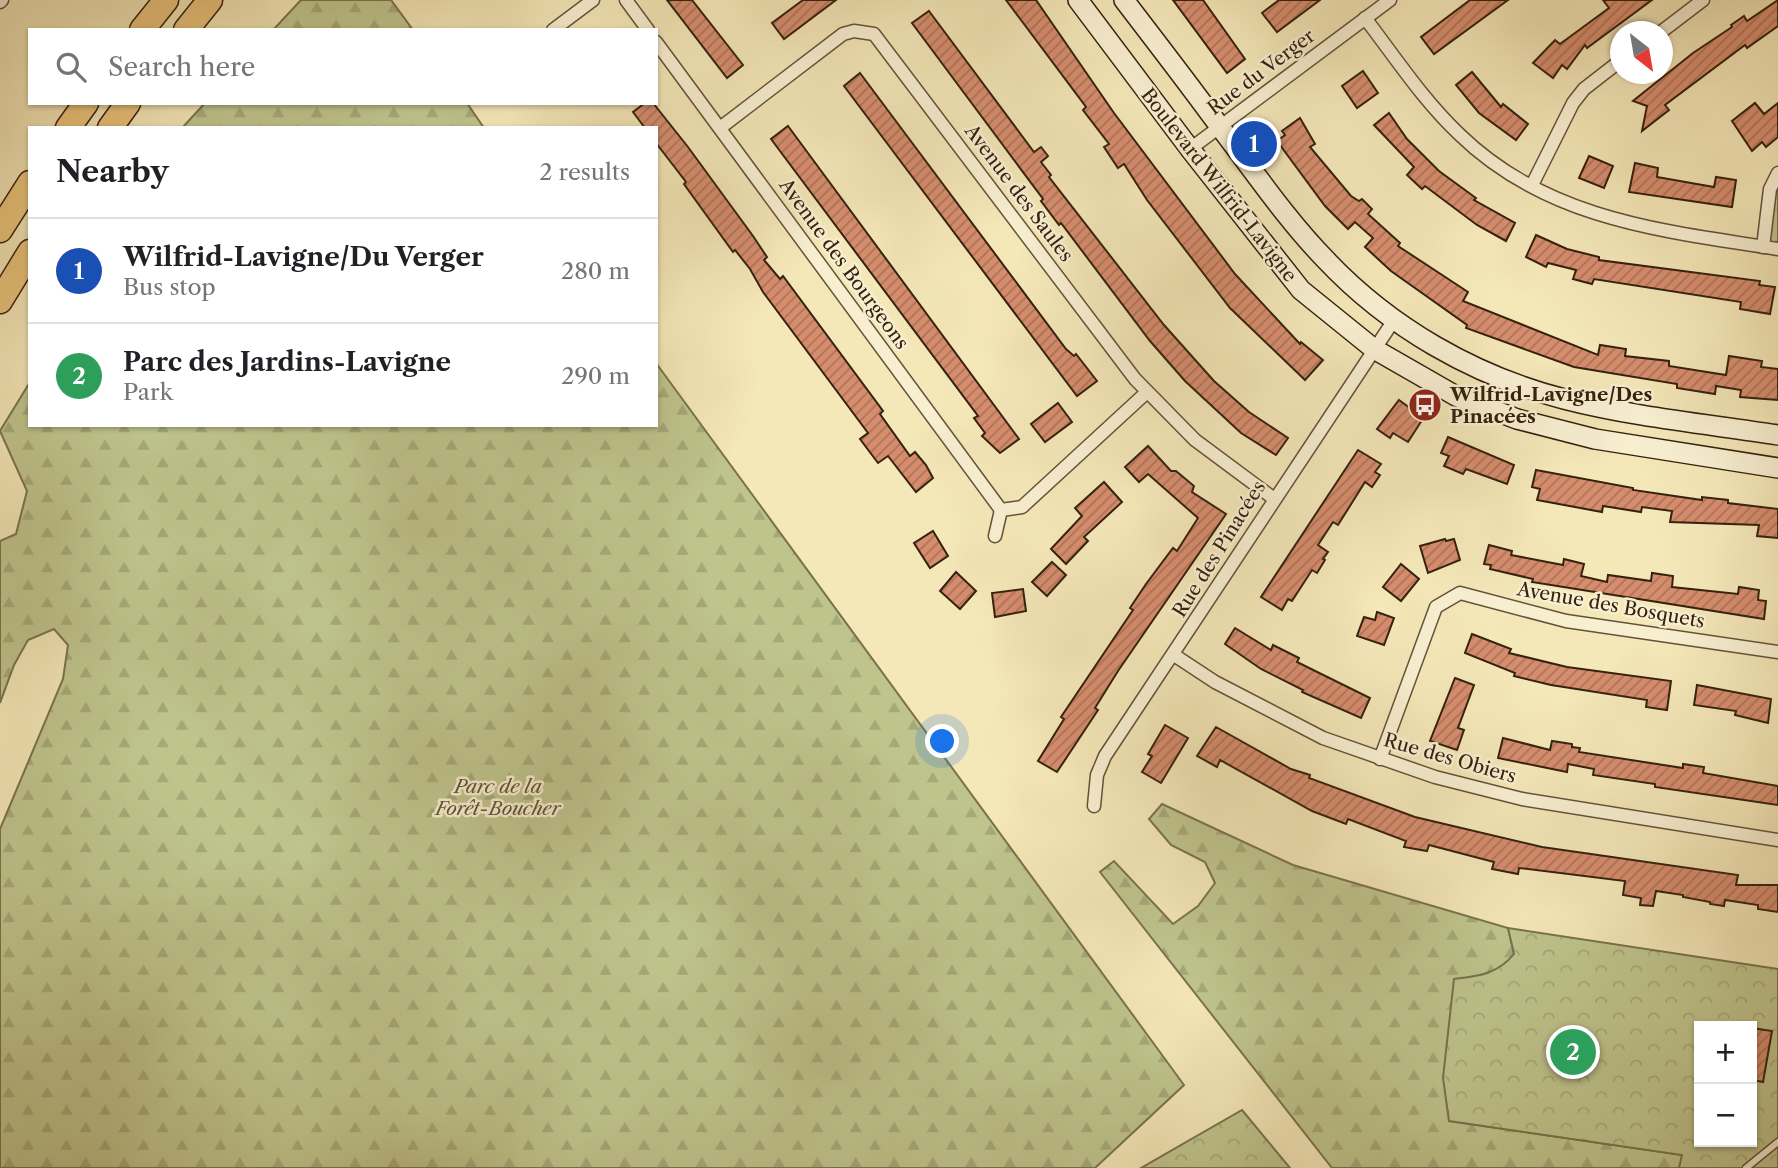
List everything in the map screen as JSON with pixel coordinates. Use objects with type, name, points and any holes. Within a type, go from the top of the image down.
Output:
[{"type":"highway","points":[[144,28],[166,0]]},
{"type":"highway","points":[[188,28],[210,0]]},
{"type":"highway","points":[[69,126],[85,105]]},
{"type":"highway","points":[[111,126],[127,105]]},
{"type":"highway","points":[[0,230],[28,186]]},
{"type":"highway","points":[[0,301],[28,255]]},
{"type":"street","points":[[556,28],[593,0]]},
{"type":"street","points":[[626,0],[647,28]]},
{"type":"street","name":"Boulevard Wilfrid-Lavigne","points":[[1078,0],[1301,290],[1374,349],[1456,396],[1517,419],[1595,439],[1778,468]]},
{"type":"street","name":"Boulevard Wilfrid-Lavigne","points":[[1124,0],[1291,222],[1325,260],[1394,320],[1432,345],[1481,370],[1562,399],[1606,409],[1778,435]]},
{"type":"street","name":"Rue du Verger","points":[[1190,149],[1390,0]]},
{"type":"street","points":[[1673,23],[1703,0]]},
{"type":"street","points":[[1366,18],[1459,134],[1492,161],[1532,185],[1578,209],[1626,224],[1778,249]]},
{"type":"street","name":"Avenue des Saules","points":[[720,128],[844,34],[855,31],[874,34],[1116,356],[1195,440],[1273,498]]},
{"type":"street","name":"Avenue des Bourgeons","points":[[658,44],[1002,510]]},
{"type":"street","points":[[1532,185],[1573,103],[1584,89],[1610,69]]},
{"type":"street","points":[[1763,247],[1770,189],[1778,173]]},
{"type":"street","name":"Rue des Pinacées","points":[[1094,806],[1097,775],[1105,756],[1174,655],[1273,498],[1394,320]]},
{"type":"street","points":[[995,536],[1002,510],[1022,507],[1147,392]]},
{"type":"street","name":"Avenue des Bosquets","points":[[1380,758],[1436,607],[1460,593],[1566,621],[1778,652]]},
{"type":"street","name":"Rue des Obiers","points":[[1174,655],[1215,682],[1323,738],[1480,791],[1778,840]]},
{"type":"lane","points":[[1746,1168],[1778,1142]]},
{"type":"green space","points":[[301,0],[391,0],[412,28],[275,28]]},
{"type":"green space","points":[[203,105],[468,105],[483,126],[184,126]]},
{"type":"green space","points":[[1778,173],[1778,249],[1763,247]]},
{"type":"green space","name":"Parc de la Forêt-Boucher","points":[[658,366],[1184,1085],[1095,1168],[0,1168],[0,829],[63,679],[68,645],[54,629],[28,640],[14,665],[0,703],[0,541],[16,534],[27,491],[0,431],[28,385],[28,427],[658,427]]},
{"type":"green space","points":[[1162,804],[1293,865],[1508,928],[1514,954],[1508,961],[1487,973],[1454,980],[1449,1121],[1683,1155],[1679,1168],[1332,1168],[1100,872],[1114,861],[1173,924],[1198,906],[1215,883],[1205,862],[1171,845],[1149,819]]},
{"type":"green space","points":[[1508,928],[1778,969],[1778,1168],[1679,1168],[1682,1155],[1449,1121],[1443,1078],[1454,979],[1495,970],[1514,954]]},
{"type":"green space","points":[[1242,1110],[1290,1168],[1141,1168]]},
{"type":"building","points":[[667,0],[692,0],[743,65],[727,78]]},
{"type":"building","points":[[803,0],[836,0],[784,39],[772,23]]},
{"type":"building","points":[[1006,0],[1036,0],[1114,113],[1235,274],[1300,344],[1301,342],[1323,360],[1305,380],[1230,308],[1147,200],[1124,164],[1118,168],[1104,147],[1109,144],[1083,110],[1086,107]]},
{"type":"building","points":[[1173,0],[1203,0],[1245,59],[1227,73]]},
{"type":"building","points":[[1279,0],[1320,0],[1277,32],[1262,13]]},
{"type":"building","points":[[1470,0],[1508,0],[1434,54],[1421,37]]},
{"type":"building","points":[[1603,0],[1652,0],[1624,21],[1610,21],[1610,31],[1587,48],[1585,45],[1567,69],[1562,65],[1553,78],[1533,63],[1555,40],[1560,44],[1609,8]]},
{"type":"building","points":[[1778,0],[1778,26],[1747,48],[1745,45],[1665,105],[1669,110],[1642,131],[1647,106],[1633,101],[1654,84],[1673,84],[1673,69],[1744,16],[1747,21]]},
{"type":"building","points":[[929,11],[1034,152],[1041,147],[1048,156],[1041,162],[1051,175],[1049,177],[1164,325],[1214,381],[1249,412],[1288,438],[1276,455],[1241,433],[1185,381],[1150,341],[1061,223],[1059,225],[1041,201],[1043,199],[912,23]]},
{"type":"building","points":[[1363,71],[1378,93],[1357,108],[1342,86]]},
{"type":"building","points":[[1472,72],[1501,107],[1503,104],[1528,124],[1516,140],[1479,113],[1456,85]]},
{"type":"building","points":[[860,73],[1066,349],[1074,356],[1076,354],[1097,381],[1077,396],[844,86]]},
{"type":"building","points":[[1755,103],[1764,114],[1778,103],[1778,137],[1766,147],[1762,142],[1752,151],[1732,121]]},
{"type":"building","points":[[642,105],[655,105],[753,236],[767,257],[764,260],[780,279],[783,276],[883,411],[880,414],[910,456],[915,452],[926,465],[933,478],[916,492],[888,456],[878,463],[860,439],[868,433],[763,292],[750,269],[735,250],[733,252],[658,146],[658,126],[644,126],[633,112]]},
{"type":"building","points":[[1389,113],[1407,139],[1439,171],[1476,198],[1474,200],[1515,223],[1506,241],[1477,225],[1425,186],[1422,189],[1407,175],[1414,167],[1374,125]]},
{"type":"building","points":[[1300,118],[1315,144],[1310,147],[1351,196],[1359,201],[1362,199],[1372,209],[1368,214],[1400,243],[1398,246],[1468,292],[1463,301],[1598,355],[1600,345],[1626,349],[1625,356],[1669,361],[1669,366],[1726,375],[1729,356],[1762,361],[1761,367],[1778,369],[1778,400],[1740,397],[1741,390],[1716,386],[1715,394],[1677,388],[1677,384],[1574,367],[1466,328],[1467,325],[1391,271],[1365,247],[1373,238],[1355,222],[1348,229],[1325,206],[1277,141],[1285,135],[1282,131]]},
{"type":"building","points":[[788,126],[1019,439],[1000,453],[982,436],[985,433],[974,418],[978,416],[771,139]]},
{"type":"building","points":[[1589,156],[1613,166],[1604,188],[1579,178]]},
{"type":"building","points":[[1635,163],[1658,168],[1657,177],[1714,187],[1716,177],[1736,180],[1732,207],[1629,192]]},
{"type":"building","points":[[1536,235],[1567,249],[1599,257],[1599,260],[1760,281],[1759,285],[1775,287],[1770,314],[1740,309],[1741,302],[1594,279],[1592,284],[1573,279],[1576,270],[1548,263],[1546,267],[1526,257]]},
{"type":"building","points":[[1399,400],[1410,408],[1415,406],[1416,411],[1424,417],[1408,442],[1393,433],[1390,438],[1377,429]]},
{"type":"building","points":[[1058,403],[1072,422],[1045,442],[1031,424]]},
{"type":"building","points":[[1448,437],[1514,465],[1507,484],[1466,469],[1463,474],[1444,466],[1449,456],[1441,453]]},
{"type":"building","points":[[1148,446],[1171,471],[1176,471],[1194,486],[1192,492],[1226,514],[1118,671],[1095,708],[1098,710],[1057,772],[1038,761],[1064,719],[1061,717],[1133,610],[1130,608],[1146,584],[1173,548],[1177,551],[1198,518],[1148,474],[1139,482],[1125,467]]},
{"type":"building","points":[[1358,450],[1381,464],[1375,472],[1380,475],[1372,487],[1365,482],[1338,525],[1333,522],[1318,545],[1328,552],[1323,559],[1325,560],[1317,573],[1312,570],[1292,601],[1288,599],[1282,610],[1261,597]]},
{"type":"building","points":[[1536,470],[1633,490],[1702,500],[1702,497],[1728,500],[1728,503],[1778,509],[1778,538],[1757,536],[1759,525],[1670,522],[1672,511],[1642,507],[1641,512],[1603,506],[1602,512],[1537,500],[1540,489],[1532,487]]},
{"type":"building","points":[[1104,482],[1122,502],[1084,537],[1088,541],[1066,564],[1051,549],[1082,516],[1075,508]]},
{"type":"building","points":[[933,531],[948,556],[930,568],[914,543]]},
{"type":"building","points":[[1454,539],[1460,560],[1428,573],[1420,546]]},
{"type":"building","points":[[1489,545],[1512,551],[1511,555],[1563,565],[1564,559],[1584,564],[1581,576],[1607,582],[1608,575],[1651,581],[1652,573],[1673,576],[1672,587],[1738,594],[1739,587],[1759,590],[1758,600],[1766,601],[1764,619],[1532,582],[1533,579],[1490,569],[1491,565],[1484,564]]},
{"type":"building","points":[[1052,562],[1066,575],[1047,596],[1032,582]]},
{"type":"building","points":[[1401,564],[1419,579],[1401,601],[1383,587]]},
{"type":"building","points":[[956,572],[976,591],[960,609],[940,591]]},
{"type":"building","points":[[1023,589],[1026,611],[995,617],[992,593]]},
{"type":"building","points":[[1377,612],[1394,618],[1384,645],[1357,636],[1364,617],[1375,620]]},
{"type":"building","points":[[1235,628],[1271,650],[1273,645],[1299,658],[1297,662],[1370,698],[1361,718],[1302,692],[1303,690],[1261,669],[1225,644]]},
{"type":"building","points":[[1472,634],[1511,649],[1509,653],[1567,667],[1671,681],[1667,710],[1646,707],[1647,700],[1551,685],[1514,676],[1515,673],[1465,653]]},
{"type":"building","points":[[1455,678],[1474,685],[1458,728],[1464,730],[1457,750],[1430,741]]},
{"type":"building","points":[[1697,685],[1771,699],[1768,723],[1735,715],[1736,711],[1694,705]]},
{"type":"building","points":[[1165,725],[1188,738],[1161,783],[1142,772],[1152,756],[1148,754]]},
{"type":"building","points":[[1216,727],[1291,769],[1310,775],[1309,778],[1415,817],[1542,847],[1738,875],[1736,885],[1778,885],[1778,912],[1758,909],[1758,905],[1725,900],[1724,906],[1710,904],[1683,895],[1656,891],[1653,906],[1640,905],[1641,898],[1623,895],[1625,881],[1519,868],[1518,874],[1492,869],[1494,862],[1429,845],[1427,851],[1404,847],[1406,841],[1348,819],[1346,824],[1312,811],[1220,760],[1217,767],[1197,756]]},
{"type":"building","points":[[1503,738],[1550,750],[1552,741],[1572,744],[1572,747],[1580,748],[1579,752],[1683,768],[1683,764],[1704,767],[1703,773],[1778,786],[1778,805],[1593,775],[1594,769],[1568,764],[1567,772],[1498,758]]},
{"type":"building","points":[[1757,1029],[1772,1031],[1763,1082],[1757,1081]]},
{"type":"place","name":"Wilfrid-Lavigne/Du Verger","points":[[1254,144]]},
{"type":"place","name":"Wilfrid-Lavigne/Des Pinacées","points":[[1425,405]]},
{"type":"place","name":"Parc des Jardins-Lavigne","points":[[1573,1052]]}]
